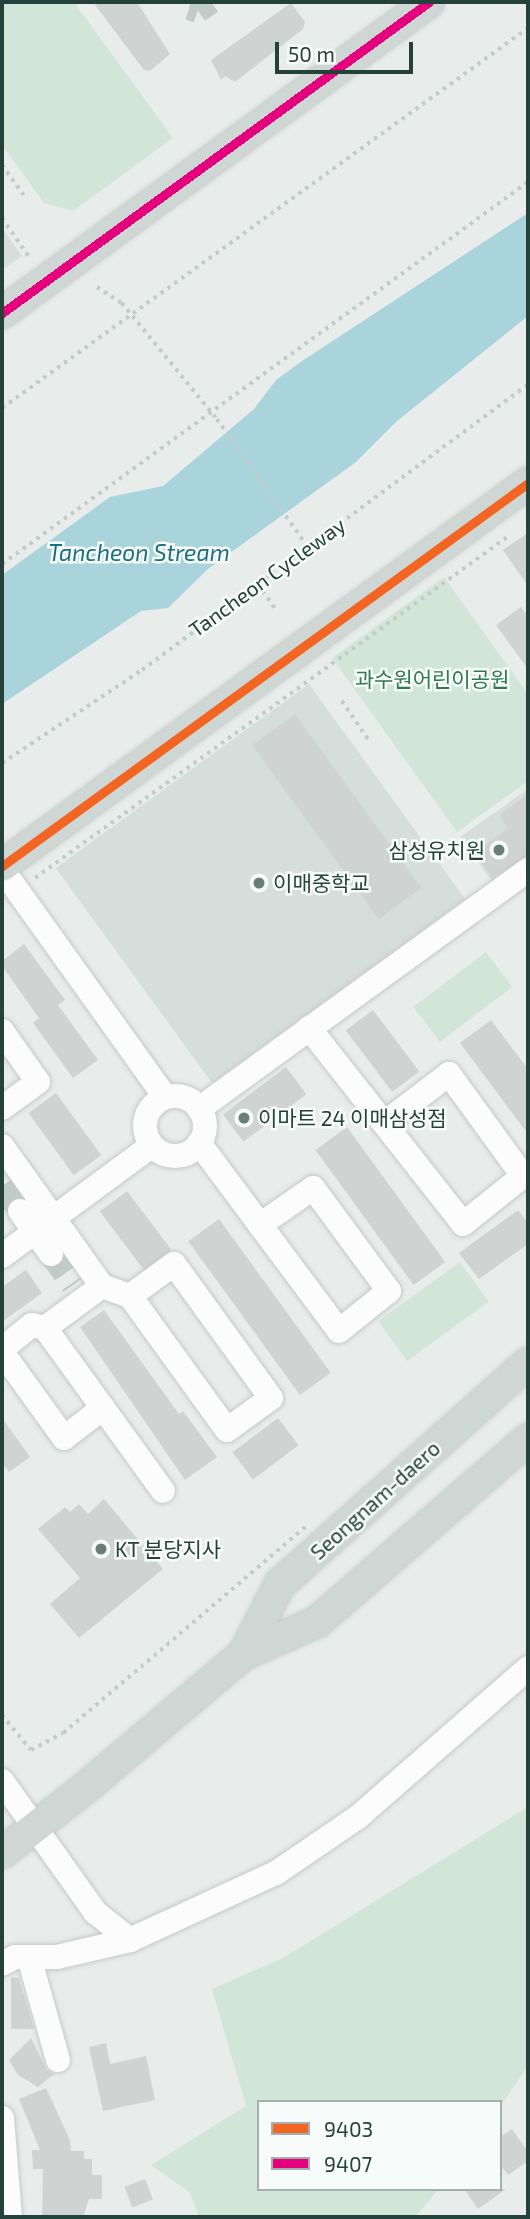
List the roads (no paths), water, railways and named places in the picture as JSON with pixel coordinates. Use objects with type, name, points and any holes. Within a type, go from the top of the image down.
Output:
[{"type":"main road","points":[[2,313],[418,5]]},
{"type":"main road","points":[[2,868],[528,484]]},
{"type":"main road","name":"Seongnam-daero","points":[[244,1654],[280,1584],[528,1363]]},
{"type":"main road","name":"Seongnam-daero","points":[[2,1853],[35,1829],[244,1654],[317,1622],[528,1439]]},
{"type":"street","points":[[2,868],[164,1097]]},
{"type":"street","points":[[200,1109],[528,870]]},
{"type":"street","points":[[309,1028],[386,1122],[463,1224],[523,1176],[449,1074],[386,1122]]},
{"type":"street","points":[[2,1031],[38,1082],[2,1108]]},
{"type":"street","points":[[164,1097],[184,1097],[200,1109],[205,1129],[199,1143],[179,1157],[158,1153],[151,1146],[145,1118],[164,1097]]},
{"type":"street","points":[[199,1143],[260,1225],[339,1331],[389,1291],[313,1188],[260,1225]]},
{"type":"street","points":[[2,1146],[44,1225],[51,1254]]},
{"type":"street","points":[[2,1256],[151,1146]]},
{"type":"street","points":[[20,1211],[44,1225],[102,1286],[130,1296],[227,1430],[271,1398],[174,1264],[130,1296]]},
{"type":"street","points":[[45,1328],[102,1286]]},
{"type":"street","points":[[103,1408],[64,1437],[2,1350],[32,1325],[45,1328],[103,1408],[163,1491]]},
{"type":"street","points":[[2,1964],[29,1957],[57,1957],[130,1940],[287,1866],[358,1817],[528,1668]]},
{"type":"street","points":[[2,1782],[95,1912],[130,1940]]},
{"type":"street","points":[[29,1957],[58,2060]]},
{"type":"street","points":[[2,2118],[10,2217]]},
{"type":"water","name":"Tancheon Stream","points":[[528,213],[528,316],[397,421],[356,462],[208,569],[168,608],[141,611],[2,704],[2,575],[110,497],[163,486],[254,409],[276,380]]},
{"type":"tunnel","points":[[189,8],[198,11],[211,2]]},
{"type":"tunnel","points":[[2,1186],[20,1211]]},
{"type":"tunnel","points":[[51,1254],[73,1285]]},
{"type":"place","name":"삼성유치원","points":[[499,850]]},
{"type":"place","name":"이매중학교","points":[[259,883]]},
{"type":"place","name":"이마트 24 이매삼성점","points":[[244,1118]]},
{"type":"place","name":"KT 분당지사","points":[[101,1549]]},
{"type":"park label","name":"과수원어린이공원","points":[[432,679]]}]
